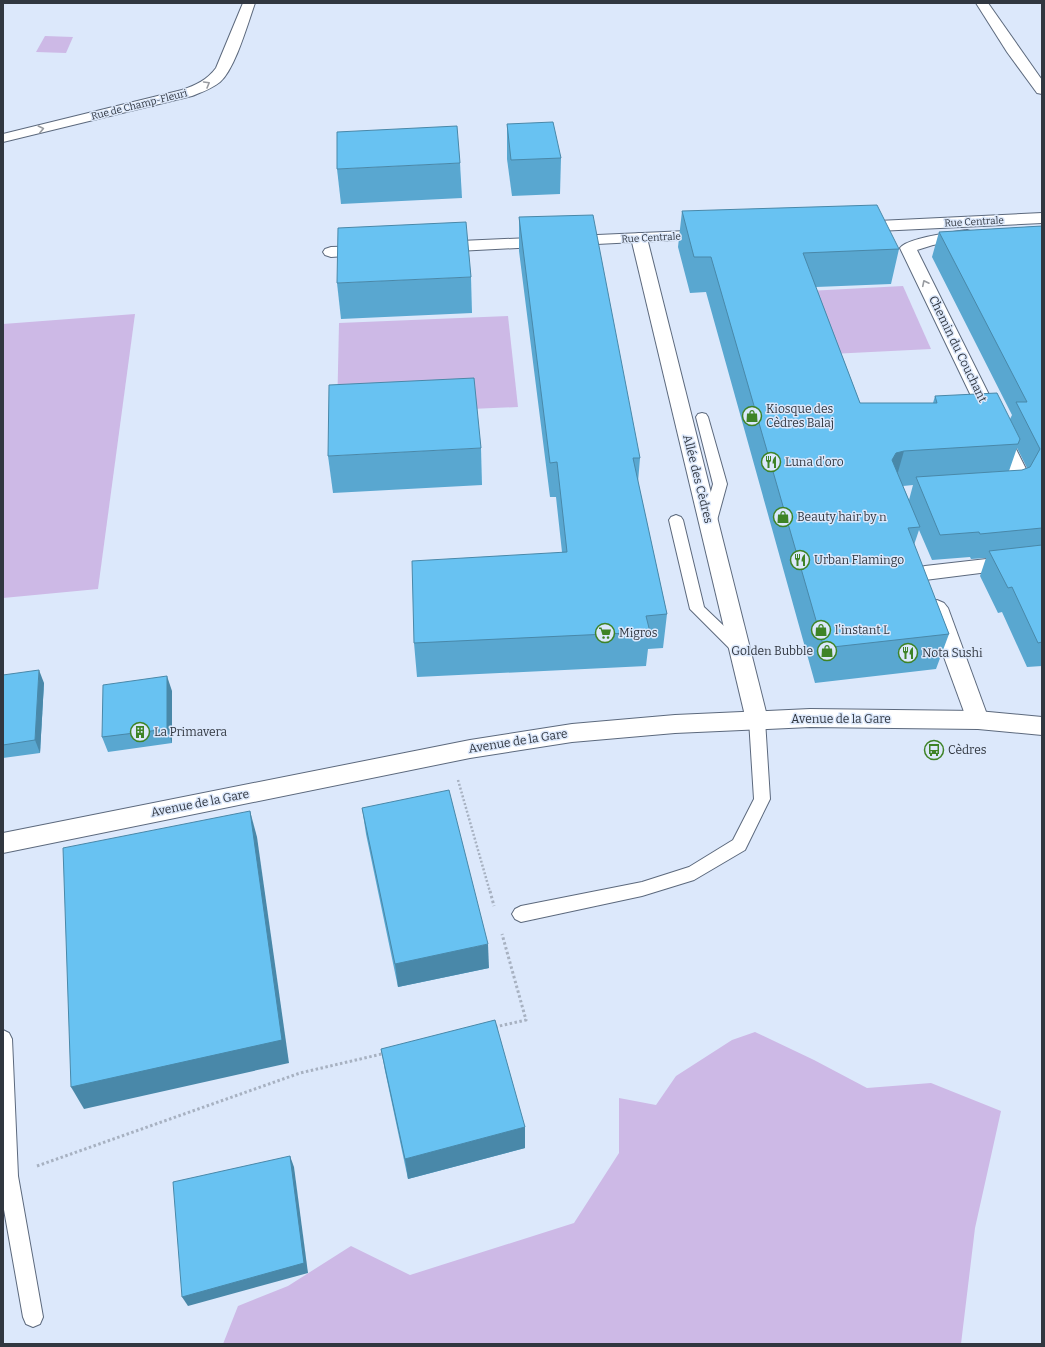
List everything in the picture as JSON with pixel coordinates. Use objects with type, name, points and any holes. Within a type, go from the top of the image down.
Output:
[{"type":"street","name":"Rue de Champ-Fleuri","points":[[3,138],[166,99],[205,86],[216,78],[223,69],[249,3]]},
{"type":"street","points":[[982,3],[1014,52],[1042,90]]},
{"type":"street","name":"Rue Centrale","points":[[844,228],[1042,218]]},
{"type":"street","name":"Chemin du Couchant","points":[[988,489],[1012,488],[1019,475],[908,248],[930,241],[971,234],[1042,232]]},
{"type":"street","name":"Rue Centrale","points":[[426,248],[726,234]]},
{"type":"street","name":"Allée des Cèdres","points":[[639,238],[757,720]]},
{"type":"street","points":[[331,252],[386,250]]},
{"type":"street","points":[[978,720],[922,566],[1030,562]]},
{"type":"street","name":"Avenue de la Gare","points":[[3,843],[450,753],[572,733],[675,724],[810,718],[978,720],[1042,726]]},
{"type":"lane","points":[[702,417],[720,484],[709,525]]},
{"type":"lane","points":[[676,520],[697,609],[740,650]]},
{"type":"lane","points":[[521,914],[642,889],[694,873],[738,846],[762,799],[757,720]]},
{"type":"lane","points":[[3,1039],[8,1176],[33,1317]]},
{"type":"path","points":[[450,753],[496,914]]},
{"type":"path","points":[[489,1029],[526,1020],[501,929]]},
{"type":"path","points":[[8,1176],[300,1074],[391,1052]]},
{"type":"shaded area","points":[[45,36],[73,37],[66,53],[36,52]]},
{"type":"shaded area","points":[[903,286],[931,349],[831,354],[808,291]]},
{"type":"shaded area","points":[[135,314],[98,589],[3,598],[3,324]]},
{"type":"shaded area","points":[[508,316],[518,407],[337,415],[339,323]]},
{"type":"shaded area","points":[[755,1032],[814,1060],[867,1088],[931,1083],[1001,1111],[975,1228],[961,1344],[223,1344],[238,1306],[288,1286],[351,1246],[410,1275],[574,1223],[619,1153],[619,1098],[656,1105],[676,1076],[732,1040]]},
{"type":"building","points":[[553,122],[561,158],[511,160],[507,124]]},
{"type":"building","points":[[457,126],[460,163],[337,169],[337,132]]},
{"type":"building","points":[[877,205],[899,249],[803,253],[860,403],[937,403],[935,396],[997,393],[1020,439],[1018,444],[904,451],[896,453],[892,460],[920,527],[908,528],[949,634],[824,648],[711,257],[694,257],[682,211]]},
{"type":"building","points":[[593,215],[640,458],[633,458],[667,614],[646,616],[650,632],[414,643],[412,561],[567,552],[557,462],[550,463],[519,217]]},
{"type":"building","points":[[466,222],[471,277],[337,283],[338,228]]},
{"type":"building","points":[[1042,226],[1042,528],[980,534],[979,532],[940,535],[916,477],[1022,470],[1030,467],[1040,449],[1016,402],[1027,402],[939,232]]},
{"type":"building","points":[[474,378],[481,448],[328,456],[329,385]]},
{"type":"building","points":[[1042,545],[1042,642],[1038,643],[1012,587],[1008,588],[989,551]]},
{"type":"building","points":[[39,670],[35,740],[3,745],[3,675]]},
{"type":"building","name":"La Primavera","points":[[167,676],[167,729],[102,737],[103,685]]},
{"type":"building","points":[[449,790],[488,944],[395,964],[362,808]]},
{"type":"building","points":[[250,811],[282,1040],[71,1087],[63,848]]},
{"type":"building","points":[[495,1020],[525,1127],[405,1159],[381,1049]]},
{"type":"building","points":[[290,1156],[304,1263],[182,1297],[173,1182]]},
{"type":"place","name":"Kiosque des Cèdres Balaj","points":[[752,416]]},
{"type":"place","name":"Luna d'oro","points":[[771,462]]},
{"type":"place","name":"Beauty hair by n","points":[[783,517]]},
{"type":"place","name":"Urban Flamingo","points":[[800,560]]},
{"type":"place","name":"l'instant L","points":[[821,630]]},
{"type":"place","name":"Migros","points":[[605,633]]},
{"type":"place","name":"Golden Bubble","points":[[827,651]]},
{"type":"place","name":"Nota Sushi","points":[[908,653]]},
{"type":"place","name":"La Primavera","points":[[140,732]]},
{"type":"place","name":"Cèdres","points":[[934,750]]}]
